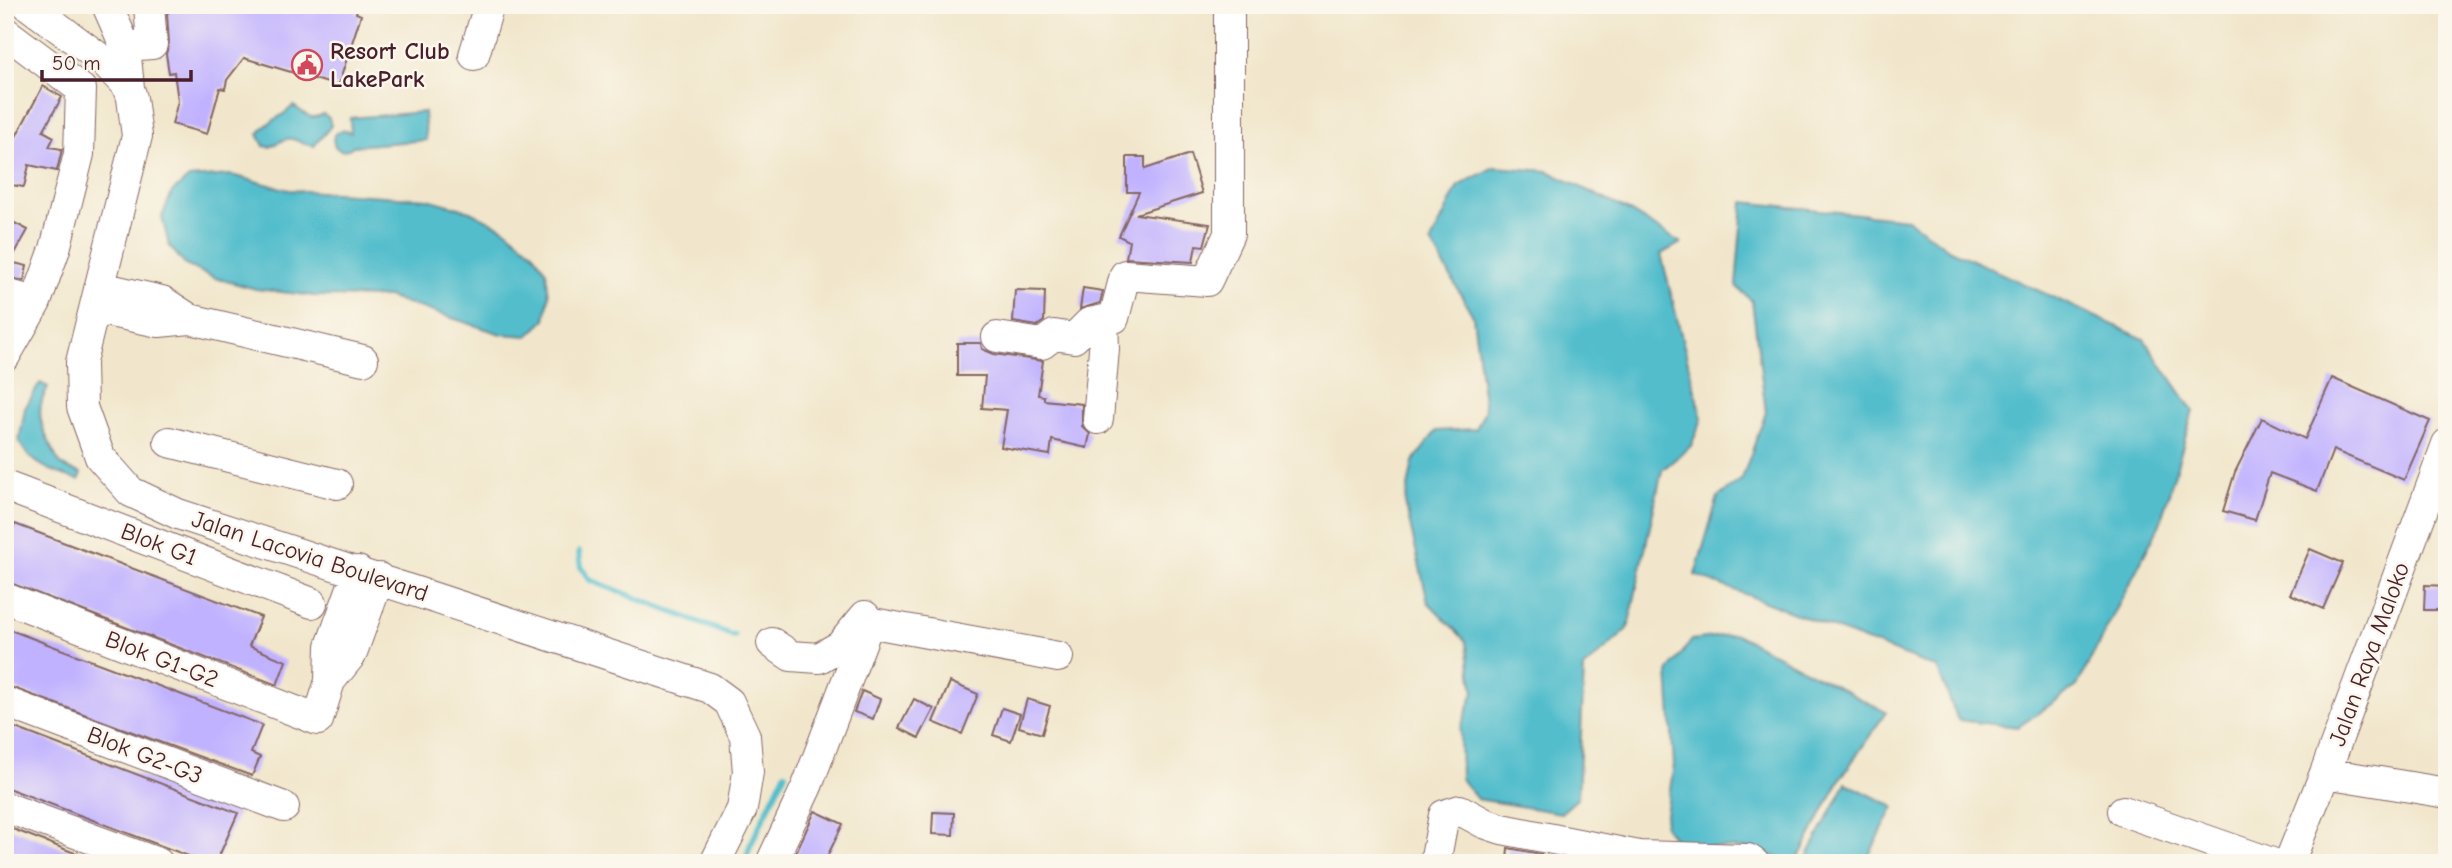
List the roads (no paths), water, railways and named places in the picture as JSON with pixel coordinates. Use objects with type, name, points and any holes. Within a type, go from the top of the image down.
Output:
[{"type":"street","points":[[27,5],[101,60],[129,88]]},
{"type":"street","name":"Jalan Lacovia Boulevard","points":[[107,5],[125,46],[137,136],[81,362],[82,407],[100,457],[131,492],[178,514],[710,688],[729,702],[745,736],[748,772],[742,809],[715,863]]},
{"type":"street","points":[[474,55],[489,5]]},
{"type":"street","points":[[997,337],[1042,344],[1054,335],[1073,338],[1088,323],[1114,318],[1125,275],[1207,281],[1229,234],[1229,5]]},
{"type":"street","points":[[125,46],[152,44],[155,13]]},
{"type":"street","points":[[5,32],[81,89],[79,154],[55,249],[36,302],[5,356]]},
{"type":"street","points":[[5,294],[36,302]]},
{"type":"street","points":[[98,298],[162,301],[190,319],[363,360]]},
{"type":"street","points":[[1098,419],[1104,349],[1103,320]]},
{"type":"street","points":[[169,442],[337,484]]},
{"type":"street","name":"Jalan Raya Maloko","points":[[2289,863],[2447,444]]},
{"type":"street","name":"Blok G1","points":[[5,486],[312,603]]},
{"type":"street","name":"Blok G1-G2","points":[[5,598],[318,720],[330,681],[331,646],[368,575]]},
{"type":"street","points":[[772,643],[791,656],[819,658],[840,646],[865,616],[873,623],[1058,657]]},
{"type":"street","points":[[771,863],[807,786],[865,633],[873,623]]},
{"type":"street","name":"Blok G2-G3","points":[[5,702],[284,807]]},
{"type":"street","points":[[2325,773],[2447,793]]},
{"type":"street","points":[[5,807],[159,863]]},
{"type":"street","points":[[1435,863],[1444,815],[1460,810],[1484,823],[1502,828],[1639,856],[1748,859],[1754,863]]},
{"type":"street","points":[[2123,811],[2272,863]]},
{"type":"water","points":[[293,106],[311,117],[323,114],[329,118],[331,126],[314,146],[290,139],[270,147],[264,146],[258,134]]},
{"type":"water","points":[[424,112],[426,140],[353,146],[345,150],[338,149],[334,144],[336,133],[351,133],[350,118]]},
{"type":"water","points":[[1494,167],[1548,171],[1631,212],[1681,243],[1661,254],[1702,419],[1691,446],[1662,470],[1628,629],[1584,668],[1578,798],[1561,813],[1477,799],[1461,779],[1460,730],[1474,692],[1466,641],[1428,602],[1405,503],[1413,462],[1436,431],[1476,429],[1485,410],[1473,316],[1431,242],[1458,186]]},
{"type":"water","points":[[231,175],[289,190],[428,199],[470,211],[505,229],[533,252],[546,271],[549,296],[545,320],[528,336],[501,334],[388,297],[315,296],[256,289],[215,278],[185,265],[169,245],[162,217],[172,192],[189,178]]},
{"type":"water","points":[[1743,202],[1907,219],[1950,250],[2144,339],[2193,411],[2160,524],[2077,686],[2018,727],[1958,720],[1937,668],[1695,575],[1718,497],[1742,479],[1766,412],[1752,301],[1736,286]]},
{"type":"water","points":[[40,383],[48,387],[41,407],[45,433],[59,462],[66,468],[81,473],[79,480],[44,467],[30,457],[19,442],[25,408]]},
{"type":"water","points":[[1736,634],[1886,712],[1839,781],[1796,863],[1752,849],[1680,845],[1664,826],[1674,765],[1668,672],[1692,640]]},
{"type":"water","points":[[1846,783],[1894,807],[1865,863],[1804,863]]},
{"type":"waterway","points":[[579,552],[581,567],[590,580],[734,636]]},
{"type":"waterway","points":[[745,863],[750,846],[785,773]]},
{"type":"place","name":"Resort Club LakePark","points":[[307,65]]}]
